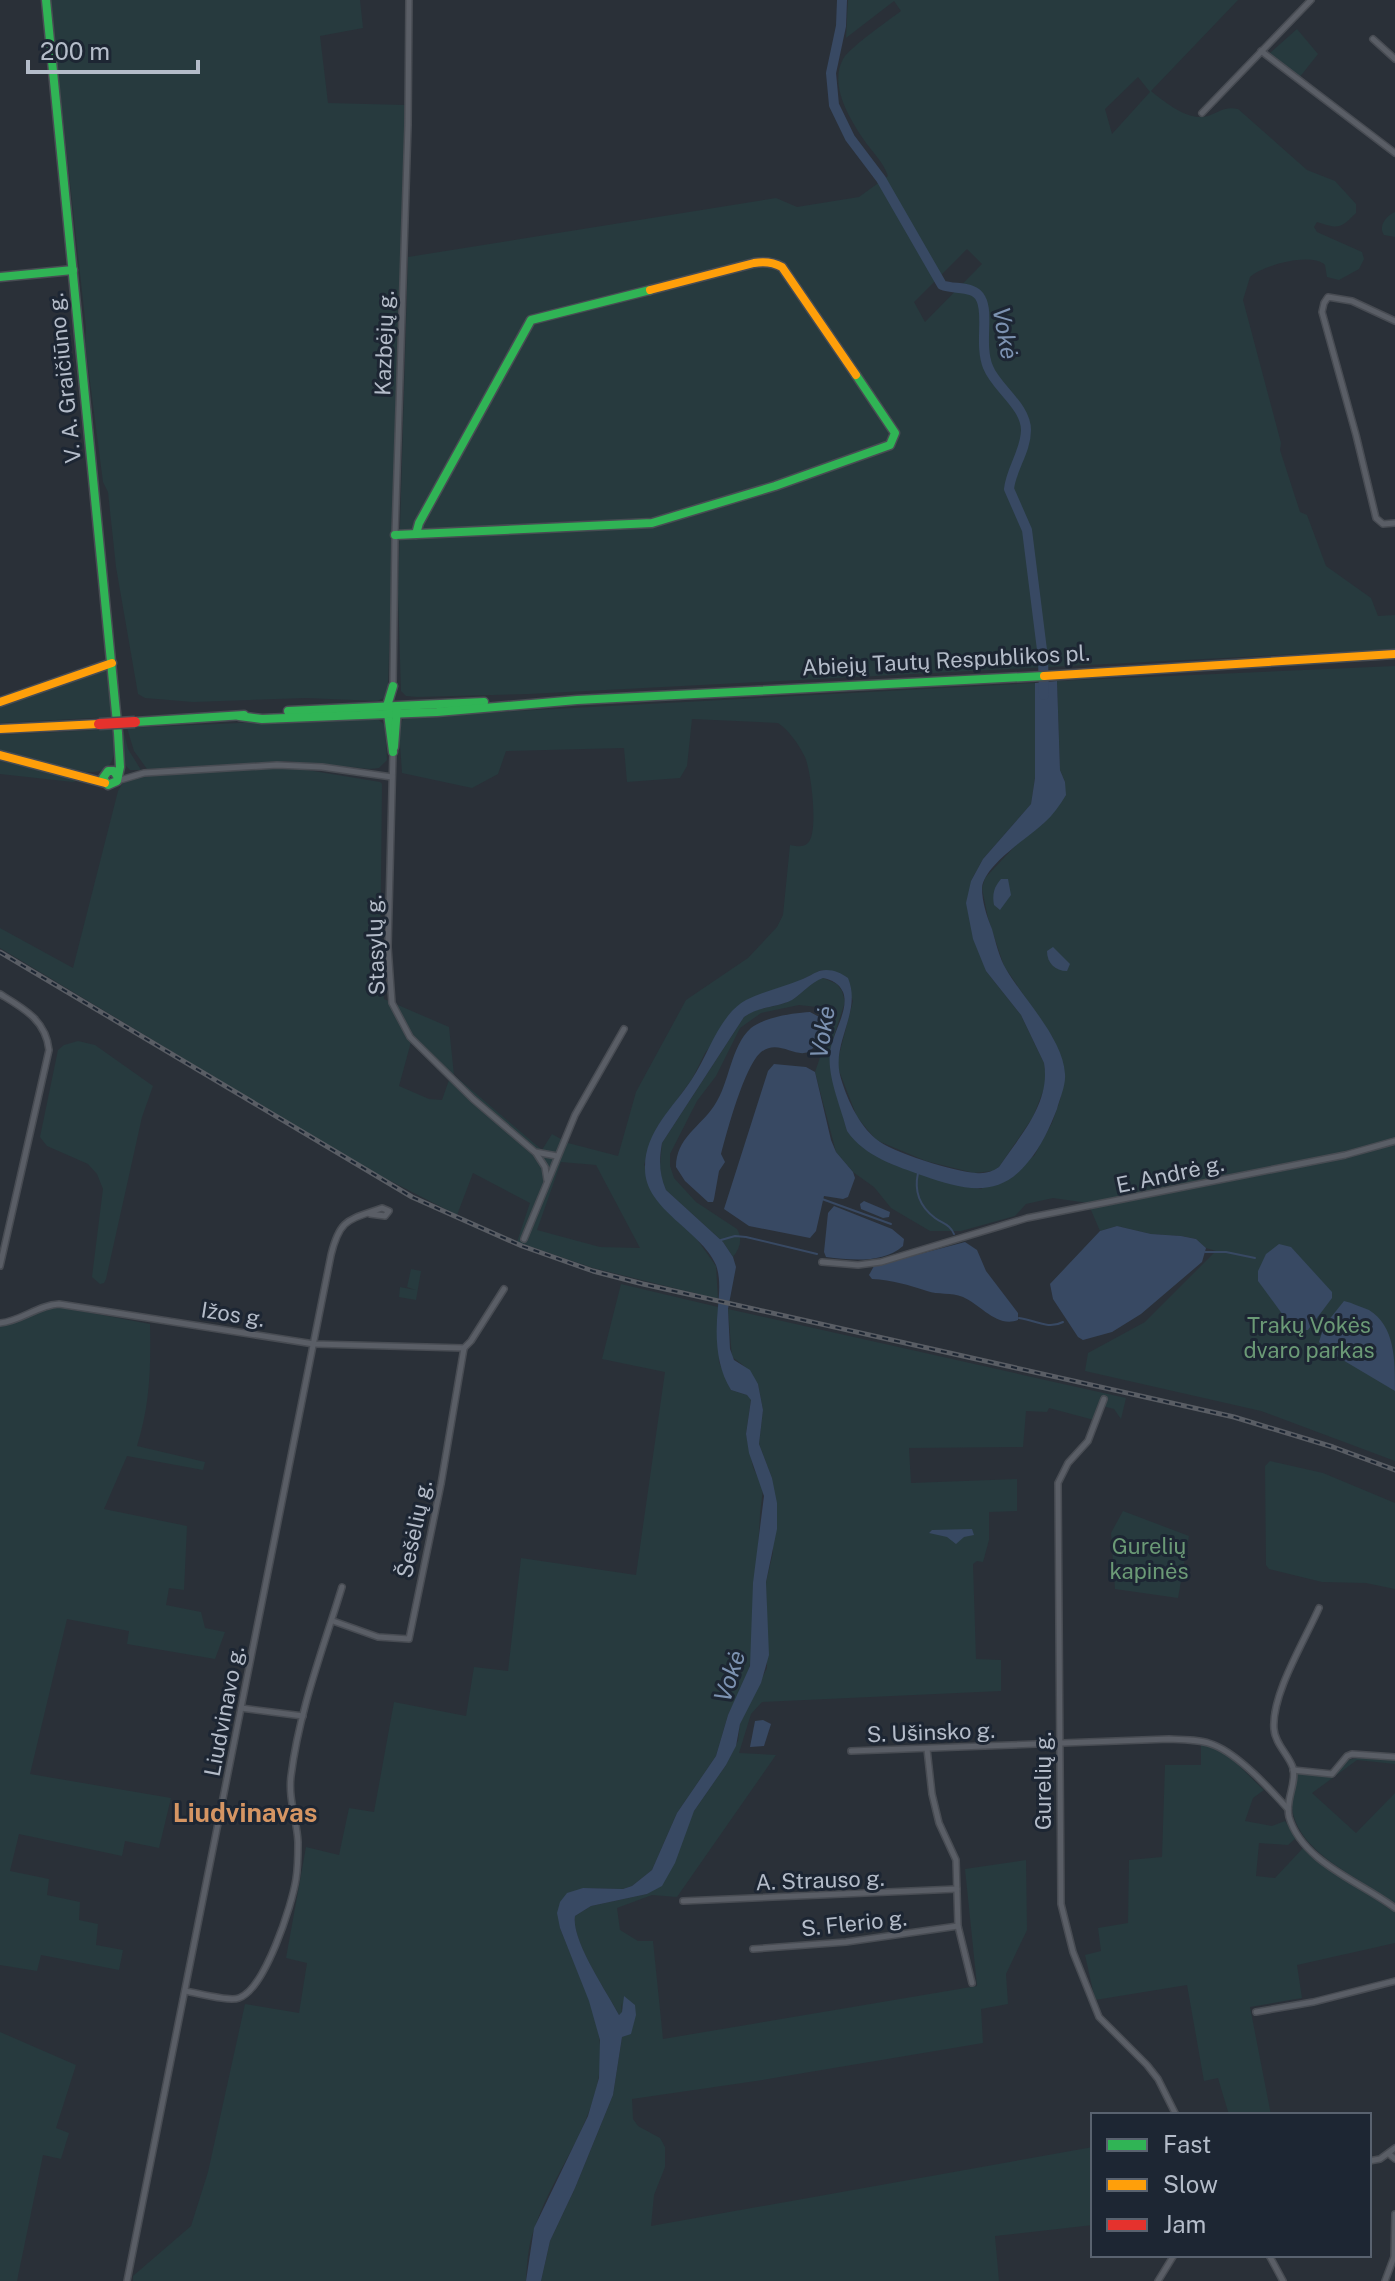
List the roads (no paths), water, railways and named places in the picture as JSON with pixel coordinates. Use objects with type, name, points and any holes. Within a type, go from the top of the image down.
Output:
[{"type":"main road","name":"V. A. Graičiūno g.","points":[[46,0],[112,663],[119,752],[113,776]]},
{"type":"main road","points":[[395,535],[416,534],[663,521],[890,445],[895,433],[782,267],[764,261],[531,320],[419,523],[416,534]]},
{"type":"main road","points":[[0,277],[73,270]]},
{"type":"main road","name":"Abiejų Tautų Respublikos pl.","points":[[0,729],[239,716],[262,719],[1395,656]]},
{"type":"main road","points":[[0,702],[112,663]]},
{"type":"main road","points":[[393,686],[393,752]]},
{"type":"main road","points":[[0,755],[113,776]]},
{"type":"street","name":"Kazbėjų g.","points":[[393,686],[409,0]]},
{"type":"street","points":[[1202,113],[1311,0]]},
{"type":"street","points":[[1373,39],[1395,59]]},
{"type":"street","points":[[1261,51],[1395,153]]},
{"type":"street","points":[[1395,321],[1352,301],[1328,297],[1322,312],[1376,518],[1383,524],[1395,523]]},
{"type":"street","name":"Stasylų g.","points":[[393,752],[388,973],[392,1003],[401,1023],[422,1050],[535,1152]]},
{"type":"street","points":[[113,776],[277,765],[322,767],[392,777]]},
{"type":"street","points":[[0,994],[40,1023],[49,1050],[0,1266]]},
{"type":"street","points":[[524,1239],[557,1156],[588,1090],[624,1029]]},
{"type":"street","name":"E. Andrė g.","points":[[822,1262],[867,1264],[1036,1216],[1314,1161],[1395,1141]]},
{"type":"street","points":[[535,1152],[557,1156]]},
{"type":"street","points":[[535,1152],[545,1167],[547,1180]]},
{"type":"street","name":"Liudvinavo g.","points":[[127,2281],[337,1231],[352,1219],[370,1214]]},
{"type":"street","points":[[464,1348],[504,1289]]},
{"type":"street","name":"Ižos g.","points":[[0,1323],[10,1322],[44,1306],[59,1304],[314,1344],[464,1348]]},
{"type":"street","name":"Šešėlių g.","points":[[333,1621],[378,1637],[409,1639],[441,1484],[464,1348]]},
{"type":"street","name":"Gurelių g.","points":[[1104,1399],[1088,1441],[1068,1463],[1058,1483],[1061,1904],[1073,1952],[1099,2017],[1147,2065],[1158,2079],[1175,2113]]},
{"type":"street","points":[[185,1991],[236,2000],[245,1996],[264,1972],[273,1953],[297,1874],[298,1835],[290,1789],[303,1716],[342,1587]]},
{"type":"street","points":[[1288,1809],[1293,1770],[1274,1733],[1275,1720],[1288,1672],[1319,1608]]},
{"type":"street","points":[[241,1708],[303,1716]]},
{"type":"street","name":"S. Ušinsko g.","points":[[851,1751],[1169,1739],[1211,1743],[1250,1771],[1277,1797],[1288,1809],[1295,1831],[1314,1853],[1395,1908]]},
{"type":"street","points":[[927,1749],[939,1823],[956,1860],[958,1926],[972,1983]]},
{"type":"street","points":[[1293,1770],[1332,1774],[1352,1754],[1395,1757]]},
{"type":"street","points":[[1277,1797],[1282,1791],[1289,1793]]},
{"type":"street","name":"A. Strauso g.","points":[[683,1901],[957,1889]]},
{"type":"street","name":"S. Flerio g.","points":[[753,1949],[861,1940],[958,1926]]},
{"type":"street","points":[[1256,2012],[1313,2002],[1395,1981]]},
{"type":"street","points":[[1371,2160],[1389,2154],[1395,2148]]},
{"type":"street","points":[[1389,2154],[1395,2159]]},
{"type":"street","points":[[1395,2214],[1395,2269]]},
{"type":"street","points":[[1158,2281],[1173,2257]]},
{"type":"street","points":[[1270,2257],[1283,2281]]},
{"type":"street","points":[[1385,2281],[1394,2257]]},
{"type":"water","points":[[1057,681],[1060,770],[1066,795],[1047,820],[998,861],[982,888],[985,909],[1001,960],[1042,1020],[1063,1060],[1064,1087],[1054,1116],[1028,1162],[1005,1182],[980,1188],[967,1187],[939,1181],[882,1160],[854,1140],[847,1131],[835,1092],[830,1062],[831,1045],[845,999],[835,982],[823,978],[792,1000],[744,1017],[662,1143],[660,1167],[666,1190],[723,1242],[736,1267],[728,1309],[730,1349],[734,1360],[750,1370],[758,1384],[763,1410],[759,1444],[772,1478],[777,1503],[777,1529],[766,1582],[769,1655],[761,1683],[740,1724],[736,1746],[694,1811],[675,1863],[662,1886],[647,1894],[591,1906],[575,1916],[578,1938],[584,1952],[619,2015],[624,1996],[635,2005],[636,2015],[631,2034],[622,2037],[613,2095],[550,2241],[541,2281],[526,2281],[534,2228],[588,2116],[599,2078],[600,2040],[589,2001],[560,1928],[557,1913],[560,1902],[567,1893],[583,1888],[623,1889],[632,1886],[652,1870],[677,1813],[716,1756],[728,1715],[750,1666],[753,1583],[764,1496],[749,1453],[746,1434],[751,1400],[747,1395],[731,1390],[720,1361],[716,1265],[699,1241],[654,1197],[647,1184],[645,1169],[649,1143],[734,1009],[744,1001],[819,971],[829,970],[848,978],[852,1003],[840,1050],[840,1075],[854,1110],[870,1133],[895,1150],[954,1169],[982,1173],[999,1167],[1038,1105],[1045,1078],[1044,1063],[1021,1015],[986,971],[973,939],[966,903],[971,881],[983,859],[1031,804],[1035,778],[1035,683]]},
{"type":"water","points":[[1001,879],[1008,879],[1011,895],[1000,910],[994,905],[993,897]]},
{"type":"water","points":[[1053,947],[1070,964],[1067,971],[1059,970],[1050,963],[1047,951]]},
{"type":"water","points":[[810,1012],[823,1019],[812,1049],[805,1053],[769,1048],[760,1053],[748,1072],[727,1131],[721,1154],[725,1162],[719,1171],[714,1199],[708,1202],[685,1181],[676,1167],[684,1140],[714,1106],[734,1055],[751,1028],[771,1018]]},
{"type":"water","points":[[774,1064],[806,1067],[815,1072],[831,1140],[855,1178],[848,1197],[824,1196],[816,1231],[810,1238],[749,1226],[724,1209],[768,1071]]},
{"type":"water","points":[[864,1201],[890,1212],[889,1217],[883,1218],[861,1209],[860,1204]]},
{"type":"water","points":[[834,1206],[892,1229],[904,1239],[903,1246],[876,1258],[826,1257],[828,1213]]},
{"type":"water","points":[[1117,1226],[1196,1239],[1206,1248],[1202,1262],[1141,1314],[1112,1332],[1083,1340],[1053,1299],[1050,1284],[1100,1231]]},
{"type":"water","points":[[965,1242],[977,1250],[986,1271],[1018,1313],[1018,1320],[1003,1321],[958,1295],[872,1279],[869,1275],[874,1266]]},
{"type":"water","points":[[1279,1244],[1291,1247],[1332,1292],[1332,1298],[1308,1330],[1297,1330],[1291,1326],[1258,1281],[1258,1271],[1266,1254]]},
{"type":"water","points":[[1344,1301],[1369,1310],[1384,1325],[1394,1356],[1395,1391],[1331,1353],[1319,1342],[1324,1326]]},
{"type":"water","points":[[972,1529],[974,1535],[964,1537],[956,1544],[947,1537],[929,1533],[932,1530]]},
{"type":"water","points":[[763,1720],[771,1724],[764,1746],[750,1747],[755,1721]]},
{"type":"waterway","name":"Vokė","points":[[842,0],[841,26],[831,73],[834,105],[850,138],[881,179],[942,285],[969,290],[981,299],[988,367],[1025,421],[1024,445],[1009,489],[1027,530],[1043,658],[1044,695]]},
{"type":"waterway","points":[[918,1173],[917,1192],[922,1203],[954,1234]]},
{"type":"waterway","points":[[822,1199],[891,1224]]},
{"type":"waterway","points":[[721,1240],[746,1237],[817,1254]]},
{"type":"waterway","points":[[1205,1252],[1226,1252],[1255,1258]]},
{"type":"waterway","points":[[1019,1318],[1047,1325],[1063,1322]]},
{"type":"railway","points":[[0,952],[412,1197],[522,1246],[593,1271],[643,1284],[1234,1417],[1333,1447],[1395,1470]]},
{"type":"district","name":"Liudvinavas","points":[[245,1812]]},
{"type":"park label","name":"Trakų Vokės dvaro parkas","points":[[1309,1338]]},
{"type":"park label","name":"Gurelių kapinės","points":[[1149,1558]]}]
